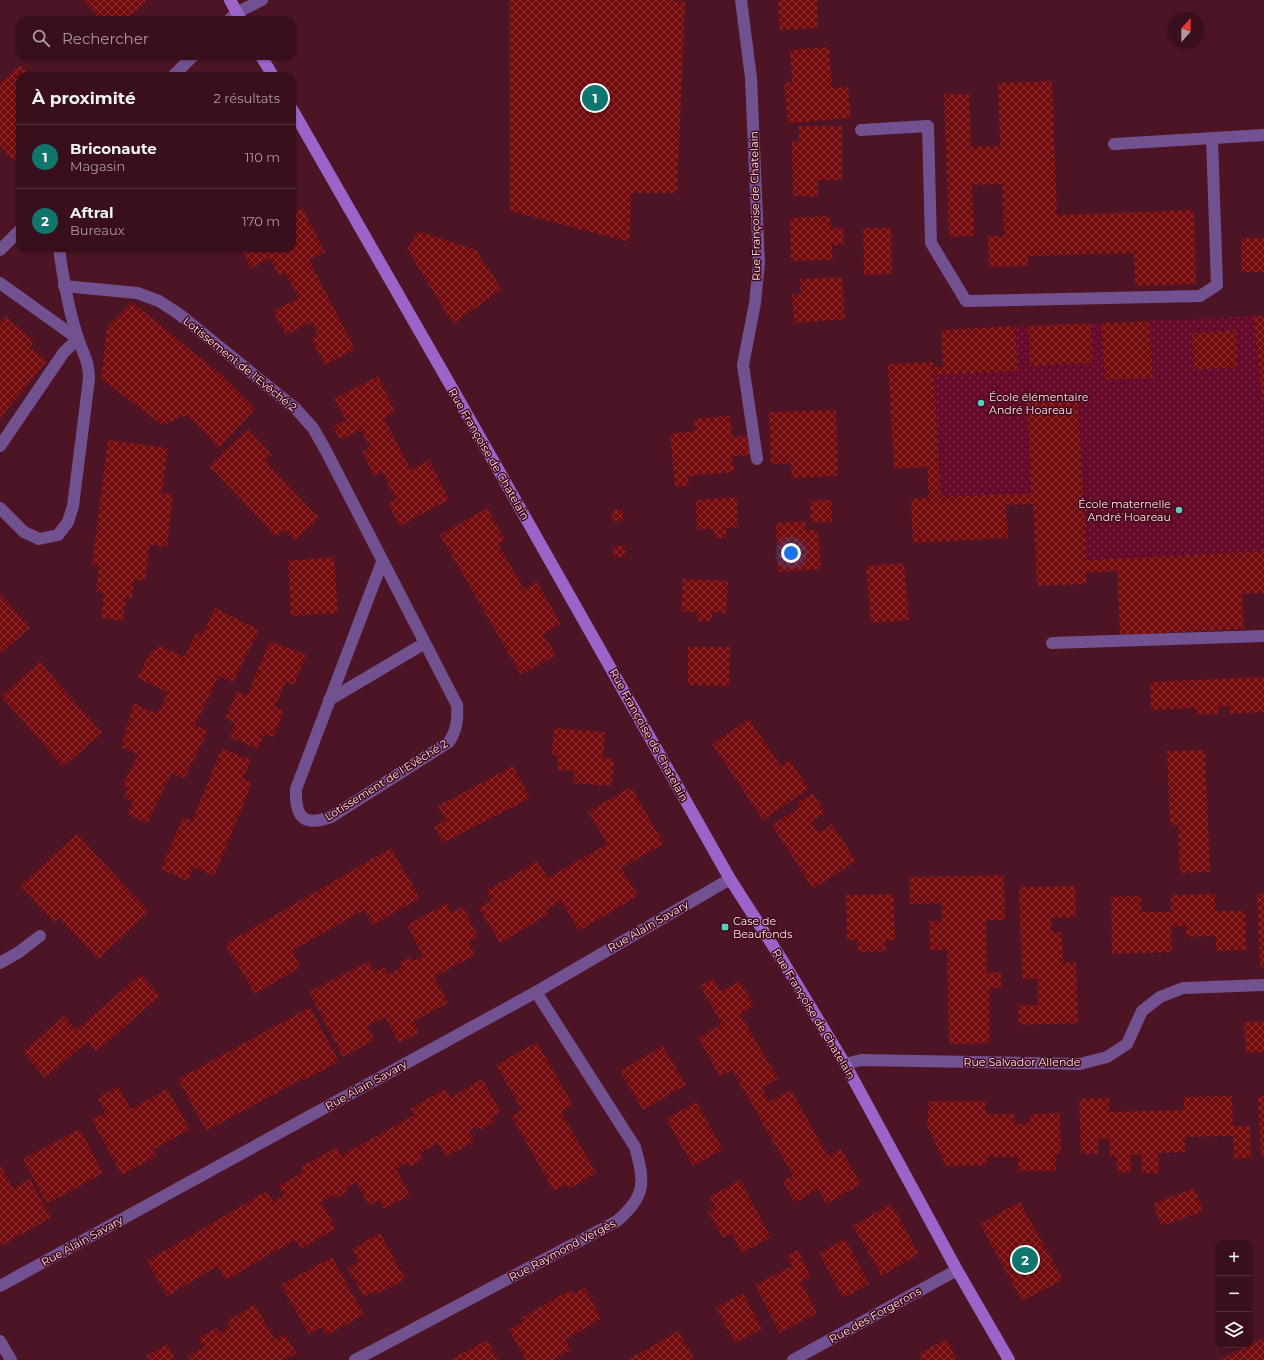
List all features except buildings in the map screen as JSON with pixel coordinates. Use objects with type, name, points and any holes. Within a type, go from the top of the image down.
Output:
[{"type":"street","points":[[230,0],[234,16]]},
{"type":"street","points":[[238,16],[262,0]]},
{"type":"street","name":"Rue Françoise de Chatelain","points":[[741,0],[751,78],[759,263],[756,303],[743,365],[757,459]]},
{"type":"street","points":[[177,72],[189,60]]},
{"type":"street","points":[[263,60],[271,72]]},
{"type":"street","name":"Rue Françoise de Chatelain","points":[[296,116],[730,879],[845,1064],[957,1270],[1009,1360]]},
{"type":"street","points":[[861,130],[928,126],[931,243],[966,302],[1200,296],[1217,285],[1212,139]]},
{"type":"street","points":[[1114,144],[1264,135]]},
{"type":"street","points":[[0,250],[16,234]]},
{"type":"street","points":[[0,508],[24,532],[39,539],[58,535],[68,522],[73,506],[89,379],[86,354],[78,339],[64,286],[60,252]]},
{"type":"street","points":[[0,283],[78,339]]},
{"type":"street","name":"Lotissement de l'Evêché 2","points":[[64,286],[137,293],[159,301],[179,314],[296,409],[313,428],[325,449],[457,705],[458,719],[455,733],[449,742],[331,817],[320,821],[309,821],[303,819],[299,815],[296,801],[296,789],[382,562]]},
{"type":"street","points":[[0,446],[61,357],[78,339]]},
{"type":"street","points":[[1052,643],[1264,636]]},
{"type":"street","points":[[329,700],[424,643]]},
{"type":"street","name":"Rue Alain Savary","points":[[0,1286],[536,992],[730,879]]},
{"type":"street","points":[[0,963],[19,952],[40,936]]},
{"type":"street","name":"Rue Salvador Allende","points":[[845,1064],[861,1060],[1080,1064],[1107,1057],[1127,1044],[1142,1012],[1160,997],[1183,988],[1264,985]]},
{"type":"street","name":"Rue Raymond Vergès","points":[[355,1360],[617,1221],[632,1208],[640,1193],[642,1171],[635,1147],[536,992]]},
{"type":"street","name":"Rue des Forgerons","points":[[793,1360],[957,1270]]},
{"type":"street","points":[[0,1341],[11,1360]]},
{"type":"shaded area","points":[[1253,316],[1264,411],[1264,551],[1087,560],[1078,396],[1027,398],[1031,493],[941,497],[934,375],[1017,371],[1015,326],[1028,326],[1030,366],[1093,363],[1091,323],[1101,323],[1105,380],[1153,377],[1149,321]],"holes":[[[1236,330],[1238,367],[1194,370],[1192,333]]]},
{"type":"place","name":"Briconaute","points":[[595,98]]},
{"type":"place","name":"École élémentaire André Hoareau","points":[[981,403]]},
{"type":"place","name":"École maternelle André Hoareau","points":[[1179,510]]},
{"type":"place","name":"Case de Beaufonds","points":[[725,927]]},
{"type":"place","name":"Aftral","points":[[1025,1260]]}]
